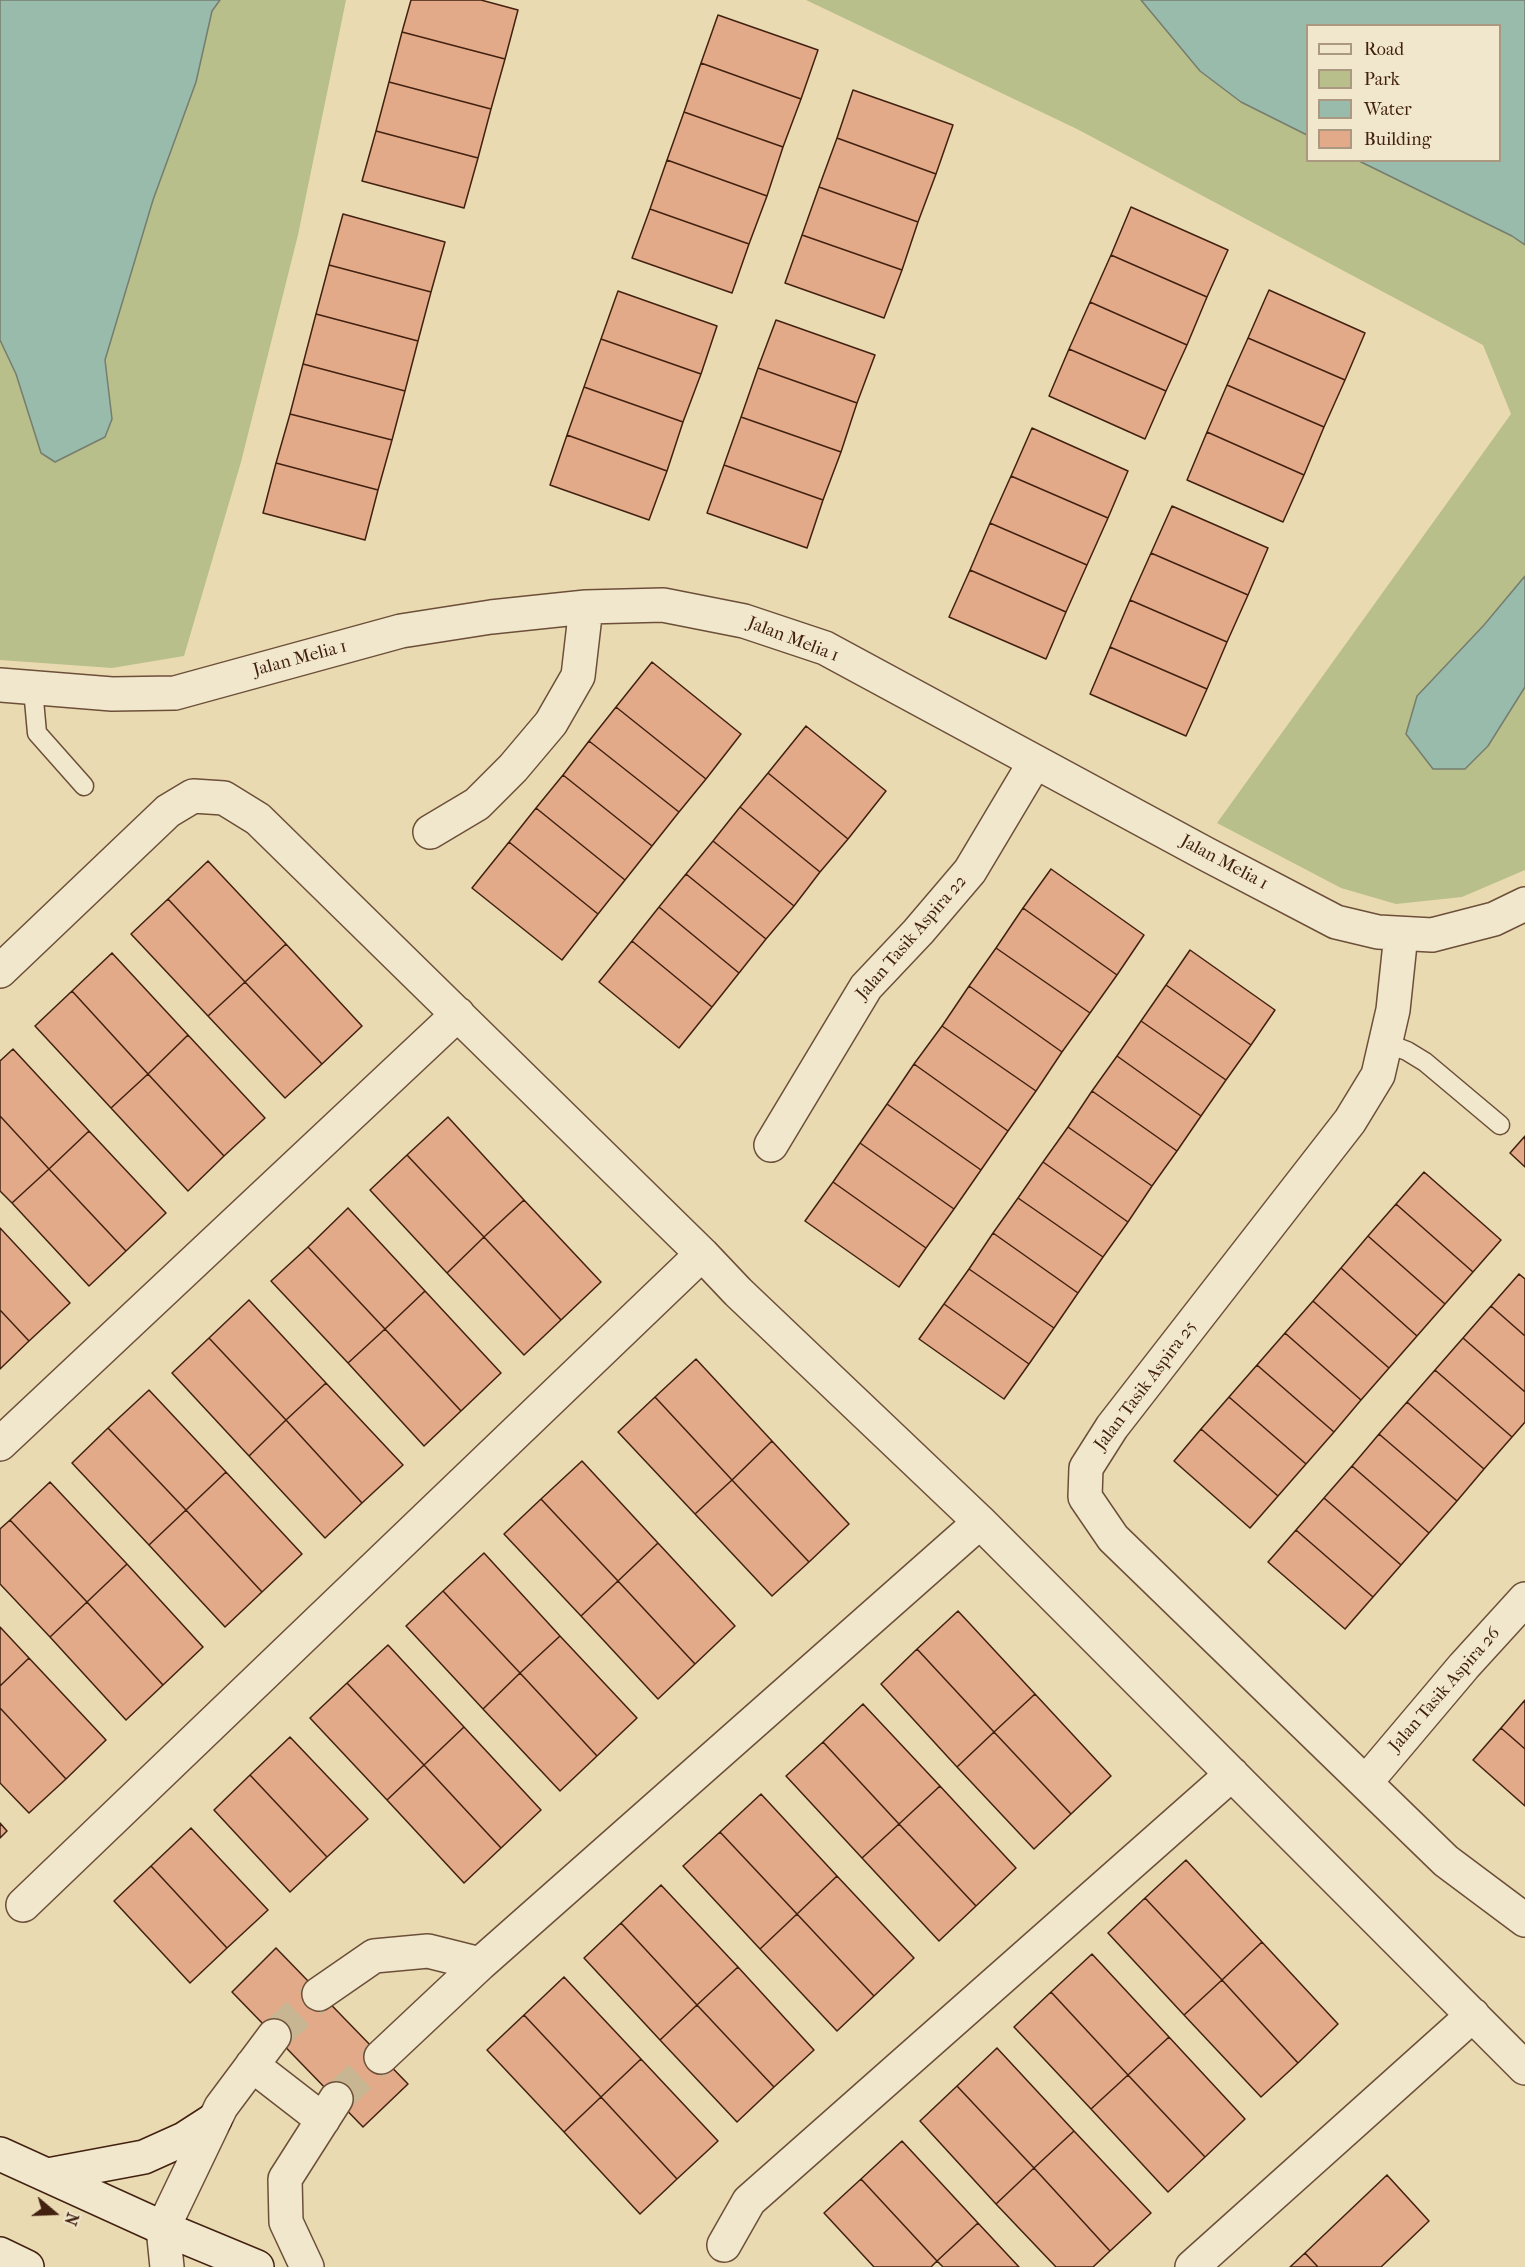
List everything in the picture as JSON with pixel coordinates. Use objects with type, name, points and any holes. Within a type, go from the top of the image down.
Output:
[{"type":"street","name":"Jalan Melia 1","points":[[0,685],[112,694],[175,693],[400,631],[491,616],[586,607],[663,605],[744,621],[825,648],[1206,854],[1336,921],[1378,932],[1432,935],[1494,920],[1525,904]]},
{"type":"street","points":[[430,832],[477,804],[513,768],[551,723],[578,676],[586,607]]},
{"type":"street","name":"Jalan Tasik Aspira 22","points":[[771,1145],[866,987],[918,932],[970,871],[1035,762]]},
{"type":"street","points":[[0,971],[168,811],[193,796],[224,798],[258,819],[738,1292],[980,1522],[1525,2068]]},
{"type":"street","name":"Jalan Tasik Aspira 25","points":[[1401,934],[1393,1010],[1378,1075],[1350,1121],[1112,1427],[1086,1468],[1085,1497],[1113,1538],[1446,1861],[1525,1920]]},
{"type":"street","points":[[0,1444],[458,1014]]},
{"type":"street","points":[[22,1905],[702,1254]]},
{"type":"street","points":[[381,2057],[480,1964],[980,1522]]},
{"type":"street","name":"Jalan Tasik Aspira 26","points":[[1366,1782],[1464,1666],[1525,1599]]},
{"type":"street","points":[[724,2245],[749,2201],[1232,1774]]},
{"type":"street","points":[[319,1994],[374,1956],[428,1951],[480,1964]]},
{"type":"street","points":[[1192,2267],[1473,2015]]},
{"type":"street","points":[[167,2267],[164,2228],[221,2107],[274,2036]]},
{"type":"street","points":[[252,2065],[330,2110],[285,2179],[286,2222],[307,2267]]},
{"type":"street","points":[[48,2175],[144,2157],[184,2139],[215,2119]]},
{"type":"street","points":[[0,2154],[256,2267]]},
{"type":"street","points":[[0,2254],[27,2267]]},
{"type":"lane","points":[[33,689],[37,733],[84,786]]},
{"type":"lane","points":[[1386,1043],[1407,1051],[1425,1062],[1500,1125]]},
{"type":"green space","points":[[0,0],[346,0],[298,235],[241,462],[184,656],[112,668],[0,660]]},
{"type":"green space","points":[[806,0],[1525,0],[1525,870],[1462,897],[1396,904],[1341,888],[1217,823],[1511,414],[1483,345],[1077,129]]},
{"type":"water","points":[[0,0],[220,0],[212,11],[196,82],[153,200],[105,360],[112,419],[105,437],[55,462],[41,453],[16,374],[0,340]]},
{"type":"water","points":[[1141,0],[1525,0],[1525,245],[1512,236],[1361,162],[1501,162],[1501,24],[1306,24],[1306,134],[1241,102],[1200,71]]},
{"type":"water","points":[[1525,576],[1525,687],[1488,746],[1465,769],[1433,769],[1406,734],[1417,696],[1484,625]]},
{"type":"building","points":[[411,0],[481,0],[518,10],[505,59],[402,32]]},
{"type":"building","points":[[718,15],[818,50],[801,99],[701,63]]},
{"type":"building","points":[[402,32],[505,59],[491,109],[389,82]]},
{"type":"building","points":[[701,63],[801,99],[783,147],[684,112]]},
{"type":"building","points":[[389,82],[491,109],[478,158],[376,131]]},
{"type":"building","points":[[853,90],[953,125],[936,174],[837,138]]},
{"type":"building","points":[[684,112],[783,147],[767,196],[667,160]]},
{"type":"building","points":[[376,131],[478,158],[464,208],[362,181]]},
{"type":"building","points":[[837,138],[936,174],[918,222],[819,187]]},
{"type":"building","points":[[667,160],[767,196],[749,244],[650,209]]},
{"type":"building","points":[[819,187],[918,222],[902,270],[802,235]]},
{"type":"building","points":[[1131,207],[1228,250],[1207,297],[1111,255]]},
{"type":"building","points":[[650,209],[749,244],[732,293],[632,258]]},
{"type":"building","points":[[343,214],[445,242],[431,292],[329,265]]},
{"type":"building","points":[[802,235],[902,270],[884,318],[785,283]]},
{"type":"building","points":[[1111,255],[1207,297],[1187,345],[1090,302]]},
{"type":"building","points":[[329,265],[431,292],[418,341],[316,314]]},
{"type":"building","points":[[1269,290],[1365,333],[1345,380],[1248,338]]},
{"type":"building","points":[[618,291],[717,326],[701,374],[601,339]]},
{"type":"building","points":[[1090,302],[1187,345],[1166,391],[1069,349]]},
{"type":"building","points":[[316,314],[418,341],[405,391],[303,364]]},
{"type":"building","points":[[776,320],[875,355],[857,403],[758,368]]},
{"type":"building","points":[[1248,338],[1345,380],[1324,427],[1227,385]]},
{"type":"building","points":[[601,339],[701,374],[683,422],[584,387]]},
{"type":"building","points":[[1069,349],[1166,391],[1145,439],[1049,396]]},
{"type":"building","points":[[303,364],[405,391],[392,440],[290,414]]},
{"type":"building","points":[[758,368],[857,403],[841,452],[741,417]]},
{"type":"building","points":[[1227,385],[1324,427],[1304,475],[1207,432]]},
{"type":"building","points":[[584,387],[683,422],[667,471],[567,435]]},
{"type":"building","points":[[290,414],[392,440],[378,490],[276,463]]},
{"type":"building","points":[[741,417],[841,452],[823,500],[724,465]]},
{"type":"building","points":[[1032,428],[1128,471],[1108,518],[1011,476]]},
{"type":"building","points":[[1207,432],[1304,475],[1283,522],[1187,480]]},
{"type":"building","points":[[567,435],[667,471],[649,520],[550,485]]},
{"type":"building","points":[[276,463],[378,490],[365,540],[263,513]]},
{"type":"building","points":[[724,465],[823,500],[807,548],[707,513]]},
{"type":"building","points":[[1011,476],[1108,518],[1087,565],[990,523]]},
{"type":"building","points":[[1172,506],[1268,548],[1248,595],[1151,553]]},
{"type":"building","points":[[990,523],[1087,565],[1066,612],[970,570]]},
{"type":"building","points":[[1151,553],[1248,595],[1227,642],[1130,600]]},
{"type":"building","points":[[970,570],[1066,612],[1046,659],[949,617]]},
{"type":"building","points":[[1130,600],[1227,642],[1207,689],[1110,647]]},
{"type":"building","points":[[1110,647],[1207,689],[1186,736],[1090,694]]},
{"type":"building","points":[[652,662],[741,734],[706,779],[616,707]]},
{"type":"building","points":[[616,707],[706,779],[679,812],[589,741]]},
{"type":"building","points":[[806,726],[886,791],[848,839],[768,773]]},
{"type":"building","points":[[589,741],[679,812],[652,846],[563,775]]},
{"type":"building","points":[[768,773],[848,839],[820,872],[740,807]]},
{"type":"building","points":[[563,775],[652,846],[625,880],[536,808]]},
{"type":"building","points":[[740,807],[820,872],[794,906],[713,841]]},
{"type":"building","points":[[536,808],[625,880],[598,914],[509,842]]},
{"type":"building","points":[[713,841],[794,906],[766,939],[686,874]]},
{"type":"building","points":[[509,842],[598,914],[562,960],[472,888]]},
{"type":"building","points":[[208,861],[286,944],[245,982],[168,899]]},
{"type":"building","points":[[1051,869],[1144,935],[1117,975],[1023,908]]},
{"type":"building","points":[[686,874],[766,939],[739,973],[659,907]]},
{"type":"building","points":[[168,899],[245,982],[208,1016],[131,934]]},
{"type":"building","points":[[659,907],[739,973],[712,1007],[632,941]]},
{"type":"building","points":[[1023,908],[1117,975],[1090,1013],[996,948]]},
{"type":"building","points":[[632,941],[712,1007],[679,1048],[599,982]]},
{"type":"building","points":[[286,944],[362,1026],[322,1064],[245,982]]},
{"type":"building","points":[[996,948],[1090,1013],[1062,1052],[969,986]]},
{"type":"building","points":[[1190,950],[1275,1010],[1251,1045],[1166,985]]},
{"type":"building","points":[[112,953],[188,1035],[148,1074],[72,991]]},
{"type":"building","points":[[245,982],[322,1064],[285,1098],[208,1016]]},
{"type":"building","points":[[1166,985],[1251,1045],[1226,1080],[1141,1021]]},
{"type":"building","points":[[969,986],[1062,1052],[1036,1091],[942,1026]]},
{"type":"building","points":[[72,991],[148,1074],[111,1108],[35,1026]]},
{"type":"building","points":[[1141,1021],[1226,1080],[1201,1116],[1117,1056]]},
{"type":"building","points":[[942,1026],[1036,1091],[1008,1131],[914,1064]]},
{"type":"building","points":[[188,1035],[265,1118],[224,1156],[148,1074]]},
{"type":"building","points":[[13,1049],[89,1131],[49,1169],[0,1116],[0,1061]]},
{"type":"building","points":[[1117,1056],[1201,1116],[1177,1151],[1092,1091]]},
{"type":"building","points":[[914,1064],[1008,1131],[981,1170],[887,1104]]},
{"type":"building","points":[[148,1074],[224,1156],[188,1191],[111,1108]]},
{"type":"building","points":[[1092,1091],[1177,1151],[1152,1186],[1068,1127]]},
{"type":"building","points":[[887,1104],[981,1170],[954,1209],[860,1143]]},
{"type":"building","points":[[0,1116],[49,1169],[12,1203],[0,1191]]},
{"type":"building","points":[[448,1117],[524,1200],[484,1237],[407,1155]]},
{"type":"building","points":[[1068,1127],[1152,1186],[1128,1222],[1043,1162]]},
{"type":"building","points":[[89,1131],[166,1213],[126,1251],[49,1169]]},
{"type":"building","points":[[1525,1136],[1525,1167],[1510,1153]]},
{"type":"building","points":[[860,1143],[954,1209],[926,1248],[833,1182]]},
{"type":"building","points":[[407,1155],[484,1237],[447,1273],[370,1190]]},
{"type":"building","points":[[1043,1162],[1128,1222],[1103,1257],[1018,1198]]},
{"type":"building","points":[[49,1169],[126,1251],[89,1286],[12,1203]]},
{"type":"building","points":[[1424,1172],[1501,1240],[1473,1272],[1396,1204]]},
{"type":"building","points":[[833,1182],[926,1248],[899,1287],[805,1221]]},
{"type":"building","points":[[1018,1198],[1103,1257],[1078,1293],[993,1233]]},
{"type":"building","points":[[524,1200],[601,1282],[561,1320],[484,1237]]},
{"type":"building","points":[[1396,1204],[1473,1272],[1445,1304],[1368,1236]]},
{"type":"building","points":[[348,1208],[425,1291],[385,1329],[308,1247]]},
{"type":"building","points":[[0,1228],[70,1303],[29,1341],[0,1310]]},
{"type":"building","points":[[993,1233],[1078,1293],[1054,1328],[969,1269]]},
{"type":"building","points":[[1368,1236],[1445,1304],[1417,1336],[1341,1268]]},
{"type":"building","points":[[484,1237],[561,1320],[524,1355],[447,1273]]},
{"type":"building","points":[[308,1247],[385,1329],[348,1363],[271,1281]]},
{"type":"building","points":[[1341,1268],[1417,1336],[1389,1368],[1313,1301]]},
{"type":"building","points":[[969,1269],[1054,1328],[1029,1364],[944,1304]]},
{"type":"building","points":[[1519,1274],[1525,1279],[1525,1336],[1491,1306]]},
{"type":"building","points":[[425,1291],[501,1373],[461,1411],[385,1329]]},
{"type":"building","points":[[249,1300],[326,1383],[286,1420],[209,1338]]},
{"type":"building","points":[[1313,1301],[1389,1368],[1361,1400],[1285,1333]]},
{"type":"building","points":[[944,1304],[1029,1364],[1004,1399],[919,1339]]},
{"type":"building","points":[[1491,1306],[1525,1336],[1525,1392],[1463,1338]]},
{"type":"building","points":[[0,1310],[29,1341],[0,1369]]},
{"type":"building","points":[[385,1329],[461,1411],[424,1446],[348,1363]]},
{"type":"building","points":[[1285,1333],[1361,1400],[1334,1432],[1257,1365]]},
{"type":"building","points":[[209,1338],[286,1420],[249,1456],[172,1373]]},
{"type":"building","points":[[1463,1338],[1525,1392],[1525,1422],[1512,1437],[1435,1370]]},
{"type":"building","points":[[696,1359],[772,1441],[732,1480],[655,1397]]},
{"type":"building","points":[[1257,1365],[1334,1432],[1306,1464],[1229,1397]]},
{"type":"building","points":[[1435,1370],[1512,1437],[1484,1469],[1407,1402]]},
{"type":"building","points":[[326,1383],[403,1465],[362,1503],[286,1420]]},
{"type":"building","points":[[149,1390],[226,1472],[186,1510],[108,1428]]},
{"type":"building","points":[[655,1397],[732,1480],[695,1514],[618,1432]]},
{"type":"building","points":[[1229,1397],[1306,1464],[1278,1496],[1201,1429]]},
{"type":"building","points":[[1407,1402],[1484,1469],[1457,1501],[1379,1434]]},
{"type":"building","points":[[286,1420],[362,1503],[325,1538],[249,1456]]},
{"type":"building","points":[[108,1428],[186,1510],[149,1545],[72,1463]]},
{"type":"building","points":[[1201,1429],[1278,1496],[1250,1528],[1174,1461]]},
{"type":"building","points":[[1379,1434],[1457,1501],[1429,1533],[1352,1466]]},
{"type":"building","points":[[772,1441],[849,1524],[809,1562],[732,1480]]},
{"type":"building","points":[[582,1461],[658,1543],[618,1581],[541,1499]]},
{"type":"building","points":[[1352,1466],[1429,1533],[1401,1565],[1324,1498]]},
{"type":"building","points":[[226,1472],[302,1554],[262,1592],[186,1510]]},
{"type":"building","points":[[732,1480],[809,1562],[772,1596],[695,1514]]},
{"type":"building","points":[[50,1482],[127,1564],[87,1602],[10,1520]]},
{"type":"building","points":[[1324,1498],[1401,1565],[1373,1597],[1296,1530]]},
{"type":"building","points":[[541,1499],[618,1581],[581,1616],[504,1534]]},
{"type":"building","points":[[186,1510],[262,1592],[225,1627],[149,1545]]},
{"type":"building","points":[[10,1520],[87,1602],[50,1637],[0,1584],[0,1529]]},
{"type":"building","points":[[1296,1530],[1373,1597],[1345,1629],[1268,1562]]},
{"type":"building","points":[[658,1543],[735,1626],[695,1664],[618,1581]]},
{"type":"building","points":[[484,1553],[560,1636],[520,1673],[443,1591]]},
{"type":"building","points":[[127,1564],[203,1647],[163,1685],[87,1602]]},
{"type":"building","points":[[618,1581],[695,1664],[658,1699],[581,1616]]},
{"type":"building","points":[[443,1591],[520,1673],[483,1709],[406,1626]]},
{"type":"building","points":[[87,1602],[163,1685],[126,1720],[50,1637]]},
{"type":"building","points":[[958,1611],[1035,1694],[994,1732],[917,1649]]},
{"type":"building","points":[[0,1627],[29,1658],[0,1686]]},
{"type":"building","points":[[560,1636],[637,1718],[597,1756],[520,1673]]},
{"type":"building","points":[[388,1645],[464,1727],[424,1765],[347,1683]]},
{"type":"building","points":[[917,1649],[994,1732],[957,1767],[881,1684]]},
{"type":"building","points":[[29,1658],[106,1740],[66,1779],[0,1708],[0,1686]]},
{"type":"building","points":[[520,1673],[597,1756],[560,1791],[483,1709]]},
{"type":"building","points":[[347,1683],[424,1765],[387,1800],[310,1718]]},
{"type":"building","points":[[1035,1694],[1111,1776],[1071,1814],[994,1732]]},
{"type":"building","points":[[1525,1700],[1525,1749],[1501,1728]]},
{"type":"building","points":[[863,1704],[940,1786],[899,1824],[823,1742]]},
{"type":"building","points":[[0,1708],[66,1779],[29,1813],[0,1783]]},
{"type":"building","points":[[464,1727],[541,1810],[501,1848],[424,1765]]},
{"type":"building","points":[[1501,1728],[1525,1749],[1525,1806],[1473,1760]]},
{"type":"building","points":[[994,1732],[1071,1814],[1034,1849],[957,1767]]},
{"type":"building","points":[[290,1737],[368,1819],[327,1857],[250,1775]]},
{"type":"building","points":[[823,1742],[899,1824],[862,1858],[786,1776]]},
{"type":"building","points":[[424,1765],[501,1848],[464,1883],[387,1800]]},
{"type":"building","points":[[250,1775],[327,1857],[290,1892],[214,1810]]},
{"type":"building","points":[[940,1786],[1016,1868],[976,1906],[899,1824]]},
{"type":"building","points":[[761,1794],[837,1876],[797,1914],[720,1832]]},
{"type":"building","points":[[0,1823],[7,1831],[0,1838]]},
{"type":"building","points":[[899,1824],[976,1906],[939,1941],[862,1858]]},
{"type":"building","points":[[191,1828],[268,1910],[227,1948],[151,1866]]},
{"type":"building","points":[[720,1832],[797,1914],[760,1949],[683,1866]]},
{"type":"building","points":[[1186,1860],[1262,1942],[1222,1980],[1145,1898]]},
{"type":"building","points":[[151,1866],[227,1948],[190,1983],[114,1901]]},
{"type":"building","points":[[837,1876],[914,1958],[874,1996],[797,1914]]},
{"type":"building","points":[[661,1885],[738,1967],[697,2005],[621,1923]]},
{"type":"building","points":[[1145,1898],[1222,1980],[1184,2015],[1108,1933]]},
{"type":"building","points":[[797,1914],[874,1996],[837,2031],[760,1949]]},
{"type":"building","points":[[621,1923],[697,2005],[660,2040],[584,1958]]},
{"type":"building","points":[[1262,1942],[1338,2024],[1298,2063],[1222,1980]]},
{"type":"building","points":[[276,1948],[408,2084],[363,2127],[232,1992]]},
{"type":"building","points":[[1092,1954],[1169,2037],[1128,2075],[1051,1992]]},
{"type":"building","points":[[738,1967],[814,2050],[774,2087],[697,2005]]},
{"type":"building","points":[[564,1977],[641,2059],[601,2097],[524,2015]]},
{"type":"building","points":[[1222,1980],[1298,2063],[1261,2097],[1184,2015]]},
{"type":"building","points":[[1051,1992],[1128,2075],[1091,2109],[1014,2027]]},
{"type":"building","points":[[697,2005],[774,2087],[737,2122],[660,2040]]},
{"type":"building","points":[[524,2015],[601,2097],[564,2132],[487,2050]]},
{"type":"building","points":[[1169,2037],[1245,2119],[1205,2157],[1128,2075]]},
{"type":"building","points":[[997,2048],[1074,2131],[1034,2168],[957,2086]]},
{"type":"building","points":[[641,2059],[718,2141],[677,2179],[601,2097]]},
{"type":"building","points":[[1128,2075],[1205,2157],[1168,2192],[1091,2109]]},
{"type":"building","points":[[957,2086],[1034,2168],[996,2204],[920,2121]]},
{"type":"building","points":[[601,2097],[677,2179],[640,2214],[564,2132]]},
{"type":"building","points":[[1074,2131],[1151,2213],[1110,2251],[1034,2168]]},
{"type":"building","points":[[902,2141],[978,2223],[937,2261],[861,2179]]},
{"type":"building","points":[[1034,2168],[1110,2251],[1093,2267],[1056,2267],[996,2204]]},
{"type":"building","points":[[1387,2175],[1429,2221],[1381,2267],[1318,2267],[1305,2253]]},
{"type":"building","points":[[861,2179],[937,2261],[931,2267],[874,2267],[824,2213]]},
{"type":"building","points":[[978,2223],[1019,2267],[943,2267],[937,2261]]},
{"type":"building","points":[[1305,2253],[1318,2267],[1290,2267]]},
{"type":"tunnel","points":[[274,2036],[319,1994]]},
{"type":"tunnel","points":[[336,2099],[381,2057]]}]
